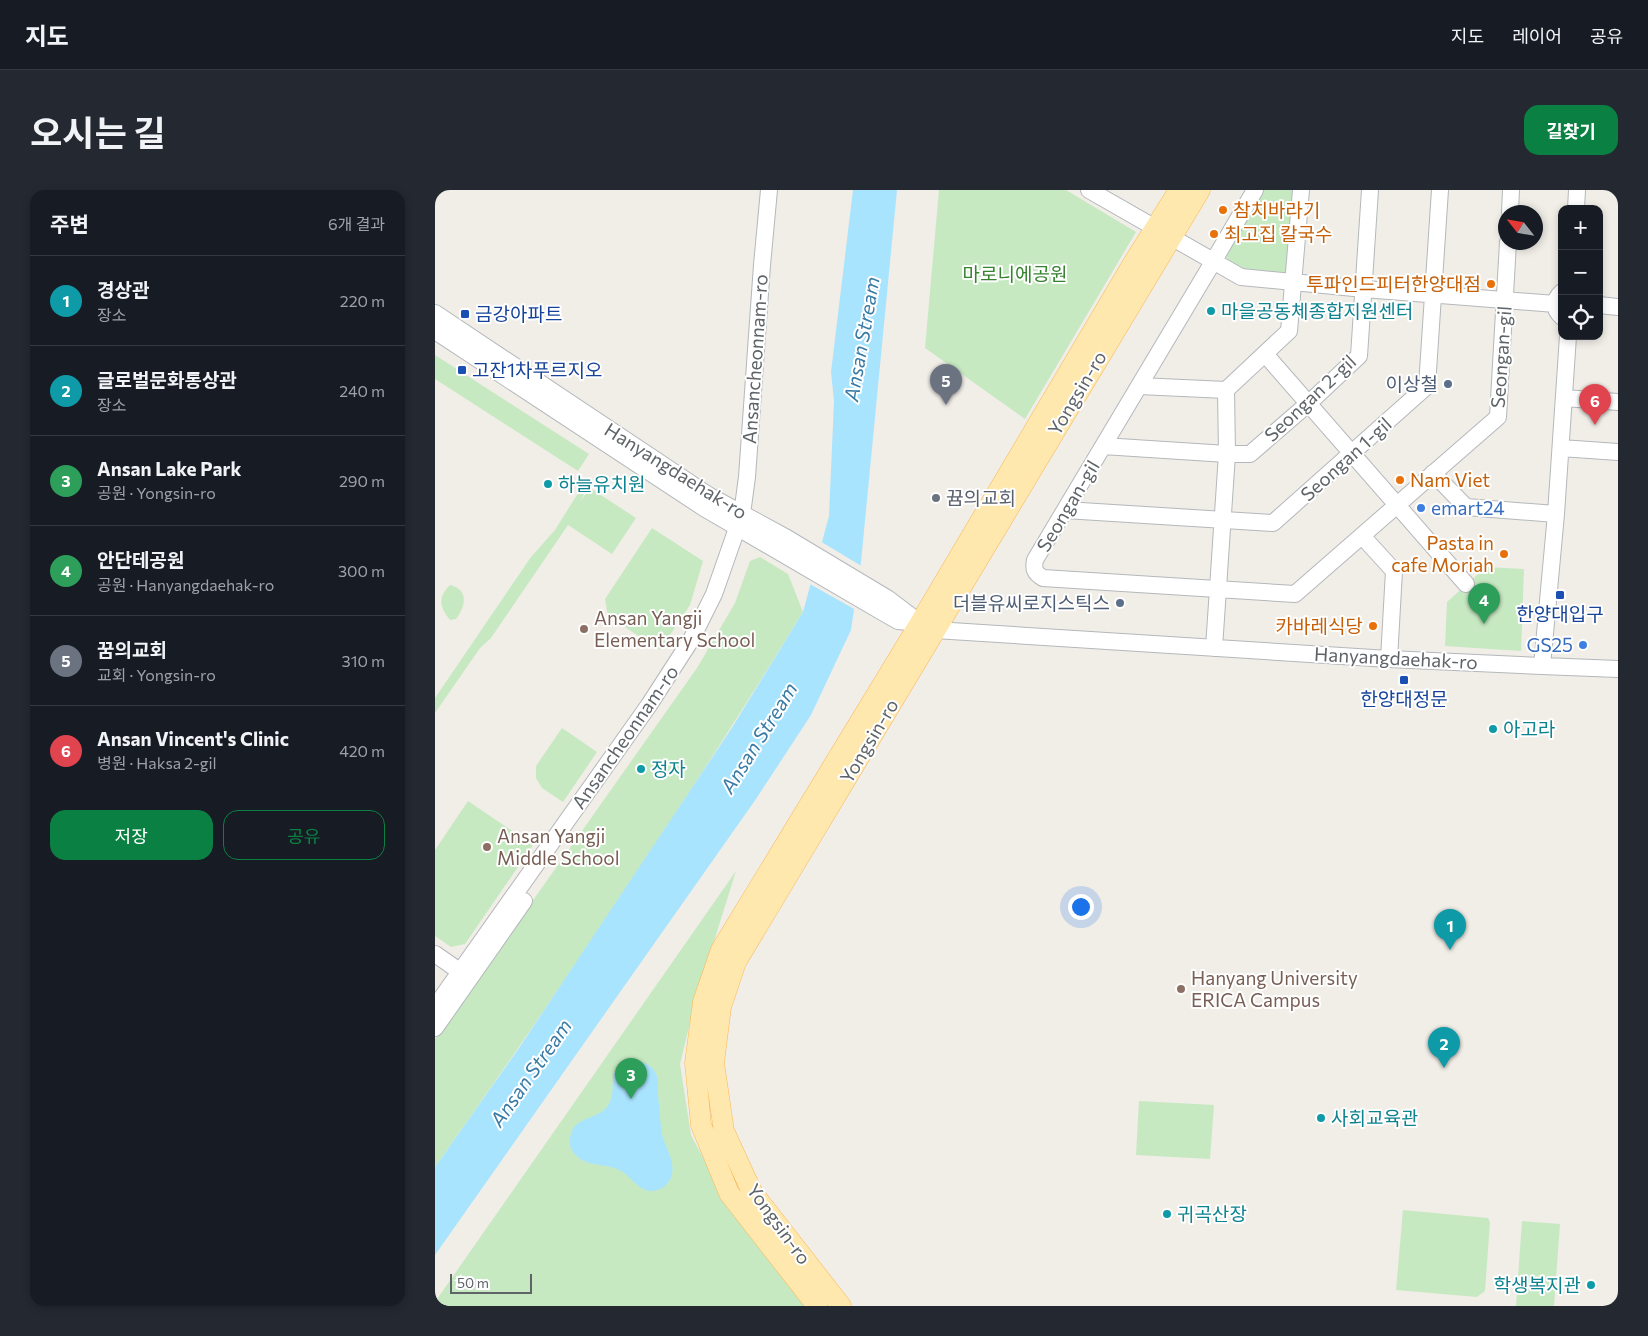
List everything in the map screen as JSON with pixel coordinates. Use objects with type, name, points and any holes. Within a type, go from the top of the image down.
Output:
[{"type":"main road","points":[[1163,233],[1179,190]]},
{"type":"main road","name":"Yongsin-ro","points":[[841,1306],[752,1192],[724,1131],[714,1063],[721,1007],[736,962],[928,627],[1163,233],[1200,190]]},
{"type":"main road","name":"Yongsin-ro","points":[[817,1306],[729,1193],[701,1125],[695,1063],[703,1002],[721,950],[928,627]]},
{"type":"street","name":"Ansancheonnam-ro","points":[[435,1028],[465,975],[634,743],[700,644],[723,598],[736,556],[747,477],[769,190]]},
{"type":"street","points":[[1089,190],[1241,277],[1363,289],[1558,304]]},
{"type":"street","name":"Seongan-gil","points":[[1255,190],[1035,560],[1033,567],[1035,573],[1043,578],[1295,594],[1498,418],[1508,250]]},
{"type":"street","points":[[1139,386],[1226,390],[1289,331],[1301,190]]},
{"type":"street","name":"Seongan 2-gil","points":[[1103,446],[1250,454],[1309,403],[1359,356],[1370,190]]},
{"type":"street","name":"Seongan 1-gil","points":[[1065,510],[1273,523],[1427,386],[1440,190]]},
{"type":"street","points":[[1510,205],[1511,190]]},
{"type":"street","points":[[1576,205],[1577,190]]},
{"type":"street","points":[[1603,306],[1618,307]]},
{"type":"street","name":"Hanyangdaehak-ro","points":[[435,312],[708,494],[740,521]]},
{"type":"street","name":"Hanyangdaehak-ro","points":[[435,331],[704,508],[740,521],[785,545],[885,605],[898,621],[928,627],[1214,648],[1389,659],[1618,669]]},
{"type":"street","points":[[1542,666],[1556,514],[1568,340]]},
{"type":"street","points":[[1265,354],[1466,584]]},
{"type":"street","points":[[1214,648],[1227,454],[1226,390]]},
{"type":"street","points":[[1565,398],[1618,402]]},
{"type":"street","points":[[1561,448],[1618,452]]},
{"type":"street","points":[[1433,473],[1466,507],[1556,514]]},
{"type":"street","points":[[1363,536],[1394,571],[1389,659]]},
{"type":"street","points":[[435,954],[465,975]]},
{"type":"street","name":"Ansancheonnam-ro","points":[[435,1007],[465,975]]},
{"type":"green space","name":"마로니에공원","points":[[939,190],[1066,190],[1136,232],[1025,419],[925,348]]},
{"type":"green space","points":[[1261,190],[1294,190],[1287,274],[1233,267],[1226,256]]},
{"type":"green space","points":[[435,355],[589,454],[578,471],[435,379]]},
{"type":"green space","points":[[585,482],[589,484],[580,502],[590,488],[636,518],[612,554],[568,525],[491,638],[480,648],[435,713],[435,698],[531,557],[555,530]]},
{"type":"green space","points":[[652,528],[703,561],[690,605],[660,650],[608,616],[605,599]]},
{"type":"green space","points":[[760,557],[788,574],[803,612],[715,753],[623,892],[435,1167],[435,1039],[697,668],[735,603],[750,561]]},
{"type":"green space","points":[[1486,567],[1524,569],[1521,651],[1445,646],[1447,602]]},
{"type":"green space","points":[[450,585],[461,591],[464,599],[462,609],[456,619],[450,620],[441,602],[443,594]]},
{"type":"green space","points":[[562,728],[597,752],[563,802],[542,788],[536,778],[536,766]]},
{"type":"green space","points":[[468,801],[533,845],[465,944],[451,947],[435,936],[435,850]]},
{"type":"green space","points":[[736,871],[695,1002],[680,1064],[691,1135],[732,1212],[805,1306],[435,1306],[435,1302]]},
{"type":"green space","points":[[1139,1101],[1214,1105],[1210,1159],[1136,1155]]},
{"type":"green space","points":[[1403,1210],[1488,1218],[1490,1222],[1485,1291],[1477,1297],[1396,1290]]},
{"type":"green space","points":[[1522,1221],[1560,1224],[1554,1306],[1516,1306]]},
{"type":"water","name":"Ansan Stream","points":[[853,190],[897,190],[861,562],[851,630],[811,715],[756,799],[435,1255],[435,1167],[519,1048],[733,726],[803,612],[829,516],[834,401],[831,372]]},
{"type":"water","points":[[635,1060],[650,1066],[657,1076],[662,1134],[673,1169],[668,1183],[663,1188],[653,1191],[643,1189],[619,1170],[586,1162],[574,1153],[570,1144],[572,1132],[579,1122],[596,1115],[607,1107],[611,1100],[614,1073],[618,1067]]},
{"type":"pier","points":[[820,541],[863,567],[856,610],[808,583]]},
{"type":"place","name":"참치바라기","points":[[1223,210]]},
{"type":"place","name":"최고집 칼국수","points":[[1214,234]]},
{"type":"place","name":"투파인드피터한양대점","points":[[1491,284]]},
{"type":"place","name":"마을공동체종합지원센터","points":[[1211,311]]},
{"type":"place","name":"금강아파트","points":[[465,314]]},
{"type":"place","name":"고잔1차푸르지오","points":[[462,370]]},
{"type":"place","name":"이상철","points":[[1448,384]]},
{"type":"place","name":"꿈의교회","points":[[946,405]]},
{"type":"place","name":"Ansan Vincent's Clinic","points":[[1595,425]]},
{"type":"place","name":"Nam Viet","points":[[1400,480]]},
{"type":"place","name":"하늘유치원","points":[[548,484]]},
{"type":"place","name":"뀸의교회","points":[[936,498]]},
{"type":"place","name":"emart24","points":[[1421,508]]},
{"type":"place","name":"Pasta in cafe Moriah","points":[[1504,554]]},
{"type":"place","name":"한양대입구","points":[[1560,595]]},
{"type":"place","name":"더블유씨로지스틱스","points":[[1120,603]]},
{"type":"place","name":"안단테공원","points":[[1484,624]]},
{"type":"place","name":"카바레식당","points":[[1373,626]]},
{"type":"place","name":"Ansan Yangji Elementary School","points":[[584,629]]},
{"type":"place","name":"GS25","points":[[1583,645]]},
{"type":"place","name":"한양대정문","points":[[1404,680]]},
{"type":"place","name":"아고라","points":[[1493,729]]},
{"type":"place","name":"정자","points":[[641,769]]},
{"type":"place","name":"Ansan Yangji Middle School","points":[[487,847]]},
{"type":"place","name":"경상관","points":[[1450,950]]},
{"type":"place","name":"Hanyang University ERICA Campus","points":[[1181,989]]},
{"type":"place","name":"글로벌문화통상관","points":[[1444,1068]]},
{"type":"place","name":"Ansan Lake Park","points":[[631,1099]]},
{"type":"place","name":"사회교육관","points":[[1321,1118]]},
{"type":"place","name":"귀곡산장","points":[[1167,1214]]},
{"type":"place","name":"학생복지관","points":[[1591,1285]]}]
